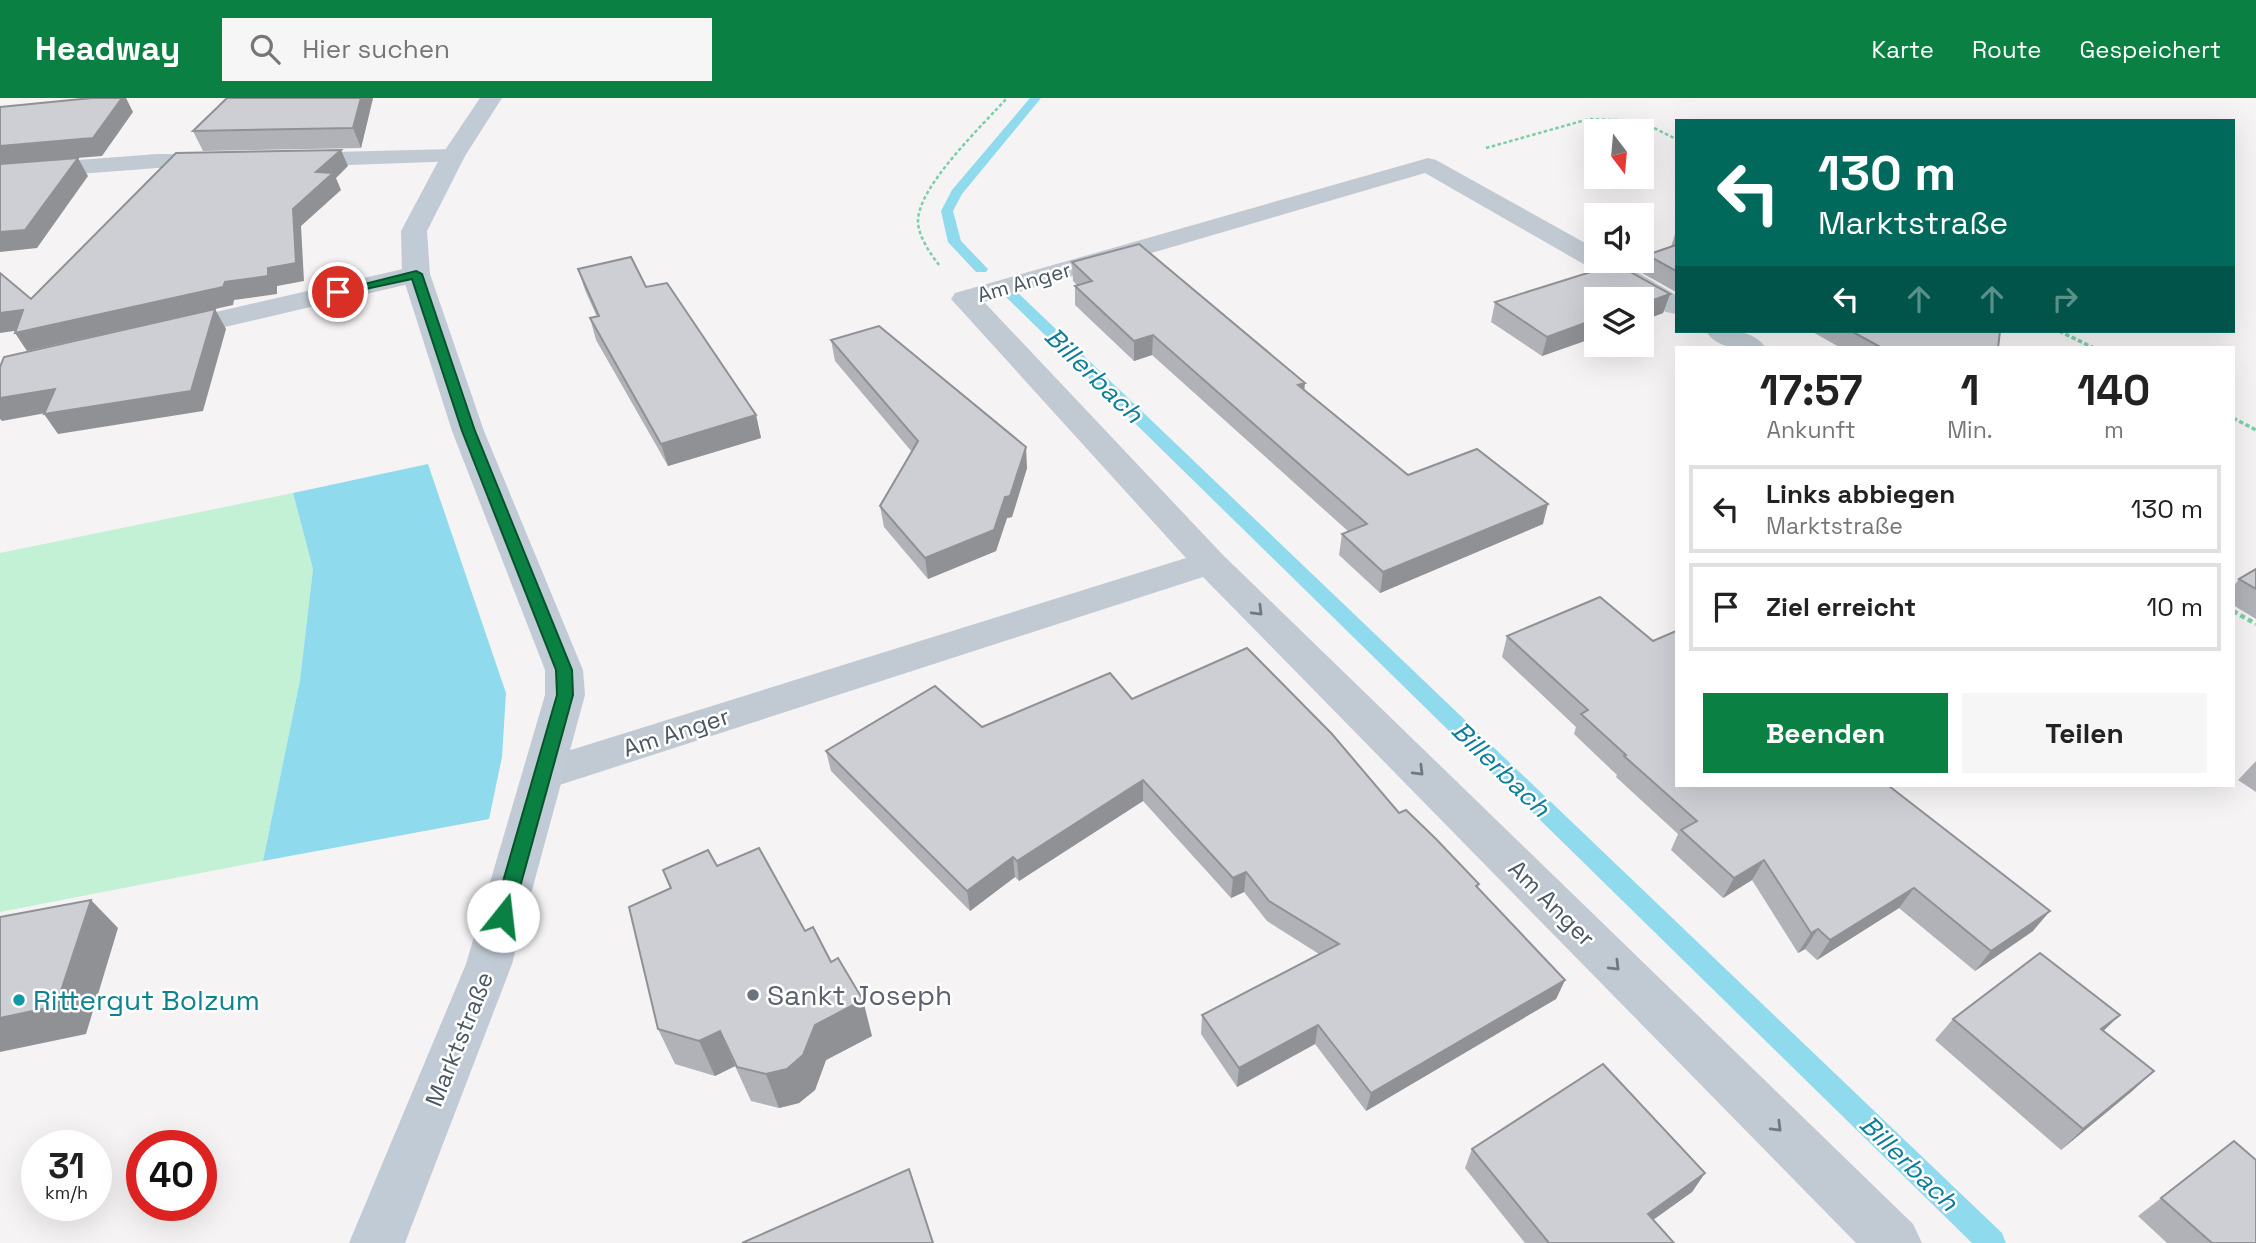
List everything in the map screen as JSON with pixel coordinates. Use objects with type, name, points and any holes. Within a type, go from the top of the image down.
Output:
[{"type":"street","name":"Marktstraße","points":[[377,1243],[489,964],[565,695],[564,670],[468,431],[416,274],[414,231],[453,156],[491,98]]},
{"type":"street","points":[[0,173],[157,161],[453,156]]},
{"type":"street","points":[[1428,165],[1584,254]]},
{"type":"street","name":"Am Anger","points":[[1428,165],[965,299],[1210,563],[1894,1243]]},
{"type":"street","points":[[1617,273],[1675,305]]},
{"type":"street","points":[[148,335],[416,274]]},
{"type":"street","points":[[1724,333],[1747,346]]},
{"type":"street","name":"Am Anger","points":[[544,774],[1210,563]]},
{"type":"path","points":[[965,299],[929,253],[918,220],[922,200],[936,179],[1007,98]]},
{"type":"path","points":[[1428,165],[1589,119],[1640,121],[1675,138]]},
{"type":"path","points":[[2063,333],[2090,346]]},
{"type":"path","points":[[2235,419],[2256,430]]},
{"type":"path","points":[[2235,612],[2256,624]]},
{"type":"green space","points":[[293,493],[313,569],[300,680],[263,861],[0,912],[0,553]]},
{"type":"water","points":[[428,464],[506,693],[502,757],[489,819],[263,861],[300,680],[313,569],[293,493]]},
{"type":"building","points":[[92,98],[122,98],[93,138],[0,146],[0,107]]},
{"type":"building","points":[[227,98],[361,98],[353,128],[193,131]]},
{"type":"building","points":[[341,150],[316,172],[333,173],[293,209],[296,263],[268,268],[268,276],[225,282],[223,287],[15,333],[23,310],[0,313],[0,273],[31,299],[176,153]]},
{"type":"building","points":[[78,158],[25,230],[0,232],[0,164]]},
{"type":"building","points":[[1139,244],[1305,383],[1298,385],[1408,475],[1477,449],[1548,504],[1383,572],[1342,534],[1367,524],[1153,335],[1134,341],[1075,286],[1092,281],[1072,262]]},
{"type":"building","points":[[1675,245],[1675,270],[1654,259],[1654,253]]},
{"type":"building","points":[[631,257],[646,287],[667,283],[756,415],[661,444],[590,318],[599,316],[578,269]]},
{"type":"building","points":[[1587,273],[1632,273],[1670,294],[1654,300],[1654,287],[1584,287],[1584,323],[1547,337],[1495,302]]},
{"type":"building","points":[[215,309],[191,391],[44,414],[55,389],[0,398],[0,367],[4,357]]},
{"type":"building","points":[[879,326],[1026,447],[1010,496],[1005,497],[994,530],[925,558],[880,506],[918,441],[831,340]]},
{"type":"building","points":[[1855,333],[2000,333],[1998,346],[1878,346]]},
{"type":"building","points":[[2256,569],[2256,589],[2239,579]]},
{"type":"building","points":[[1600,597],[1653,641],[1675,631],[1675,787],[1890,787],[2050,911],[1991,951],[1914,888],[1830,940],[1818,929],[1811,933],[1764,860],[1734,878],[1681,830],[1697,821],[1624,756],[1626,755],[1581,714],[1588,710],[1507,636]]},
{"type":"building","points":[[1247,648],[1332,734],[1399,813],[1406,810],[1436,839],[1479,884],[1476,886],[1565,980],[1371,1093],[1318,1025],[1239,1068],[1202,1015],[1339,944],[1269,901],[1246,872],[1233,878],[1143,780],[1017,861],[1013,857],[967,891],[826,751],[935,686],[982,727],[1110,673],[1132,699]]},
{"type":"building","name":"Sankt Joseph","points":[[759,848],[805,931],[813,927],[831,962],[838,958],[863,1000],[815,1025],[803,1055],[787,1069],[766,1074],[737,1067],[720,1031],[699,1041],[658,1029],[629,907],[671,888],[663,870],[708,850],[717,866]]},
{"type":"building","points":[[91,900],[56,1006],[0,1018],[0,917]]},
{"type":"building","points":[[2040,953],[2120,1015],[2101,1029],[2154,1071],[2083,1129],[1953,1019]]},
{"type":"building","points":[[1603,1064],[1705,1173],[1648,1214],[1674,1243],[1549,1243],[1472,1149]]},
{"type":"building","points":[[2234,1141],[2256,1160],[2256,1243],[2212,1243],[2161,1198]]},
{"type":"building","points":[[909,1169],[933,1243],[742,1243]]},
{"type":"waterway","name":"Billerbach","points":[[981,269],[955,242],[947,211],[956,193],[1036,98]]},
{"type":"waterway","name":"Billerbach","points":[[1011,294],[1992,1243]]},
{"type":"place","name":"Sankt Joseph","points":[[753,995]]},
{"type":"place","name":"Rittergut Bolzum","points":[[19,1000]]},
{"type":"route","points":[[338,292],[416,274],[468,431],[564,670],[565,695],[503,916]]}]
